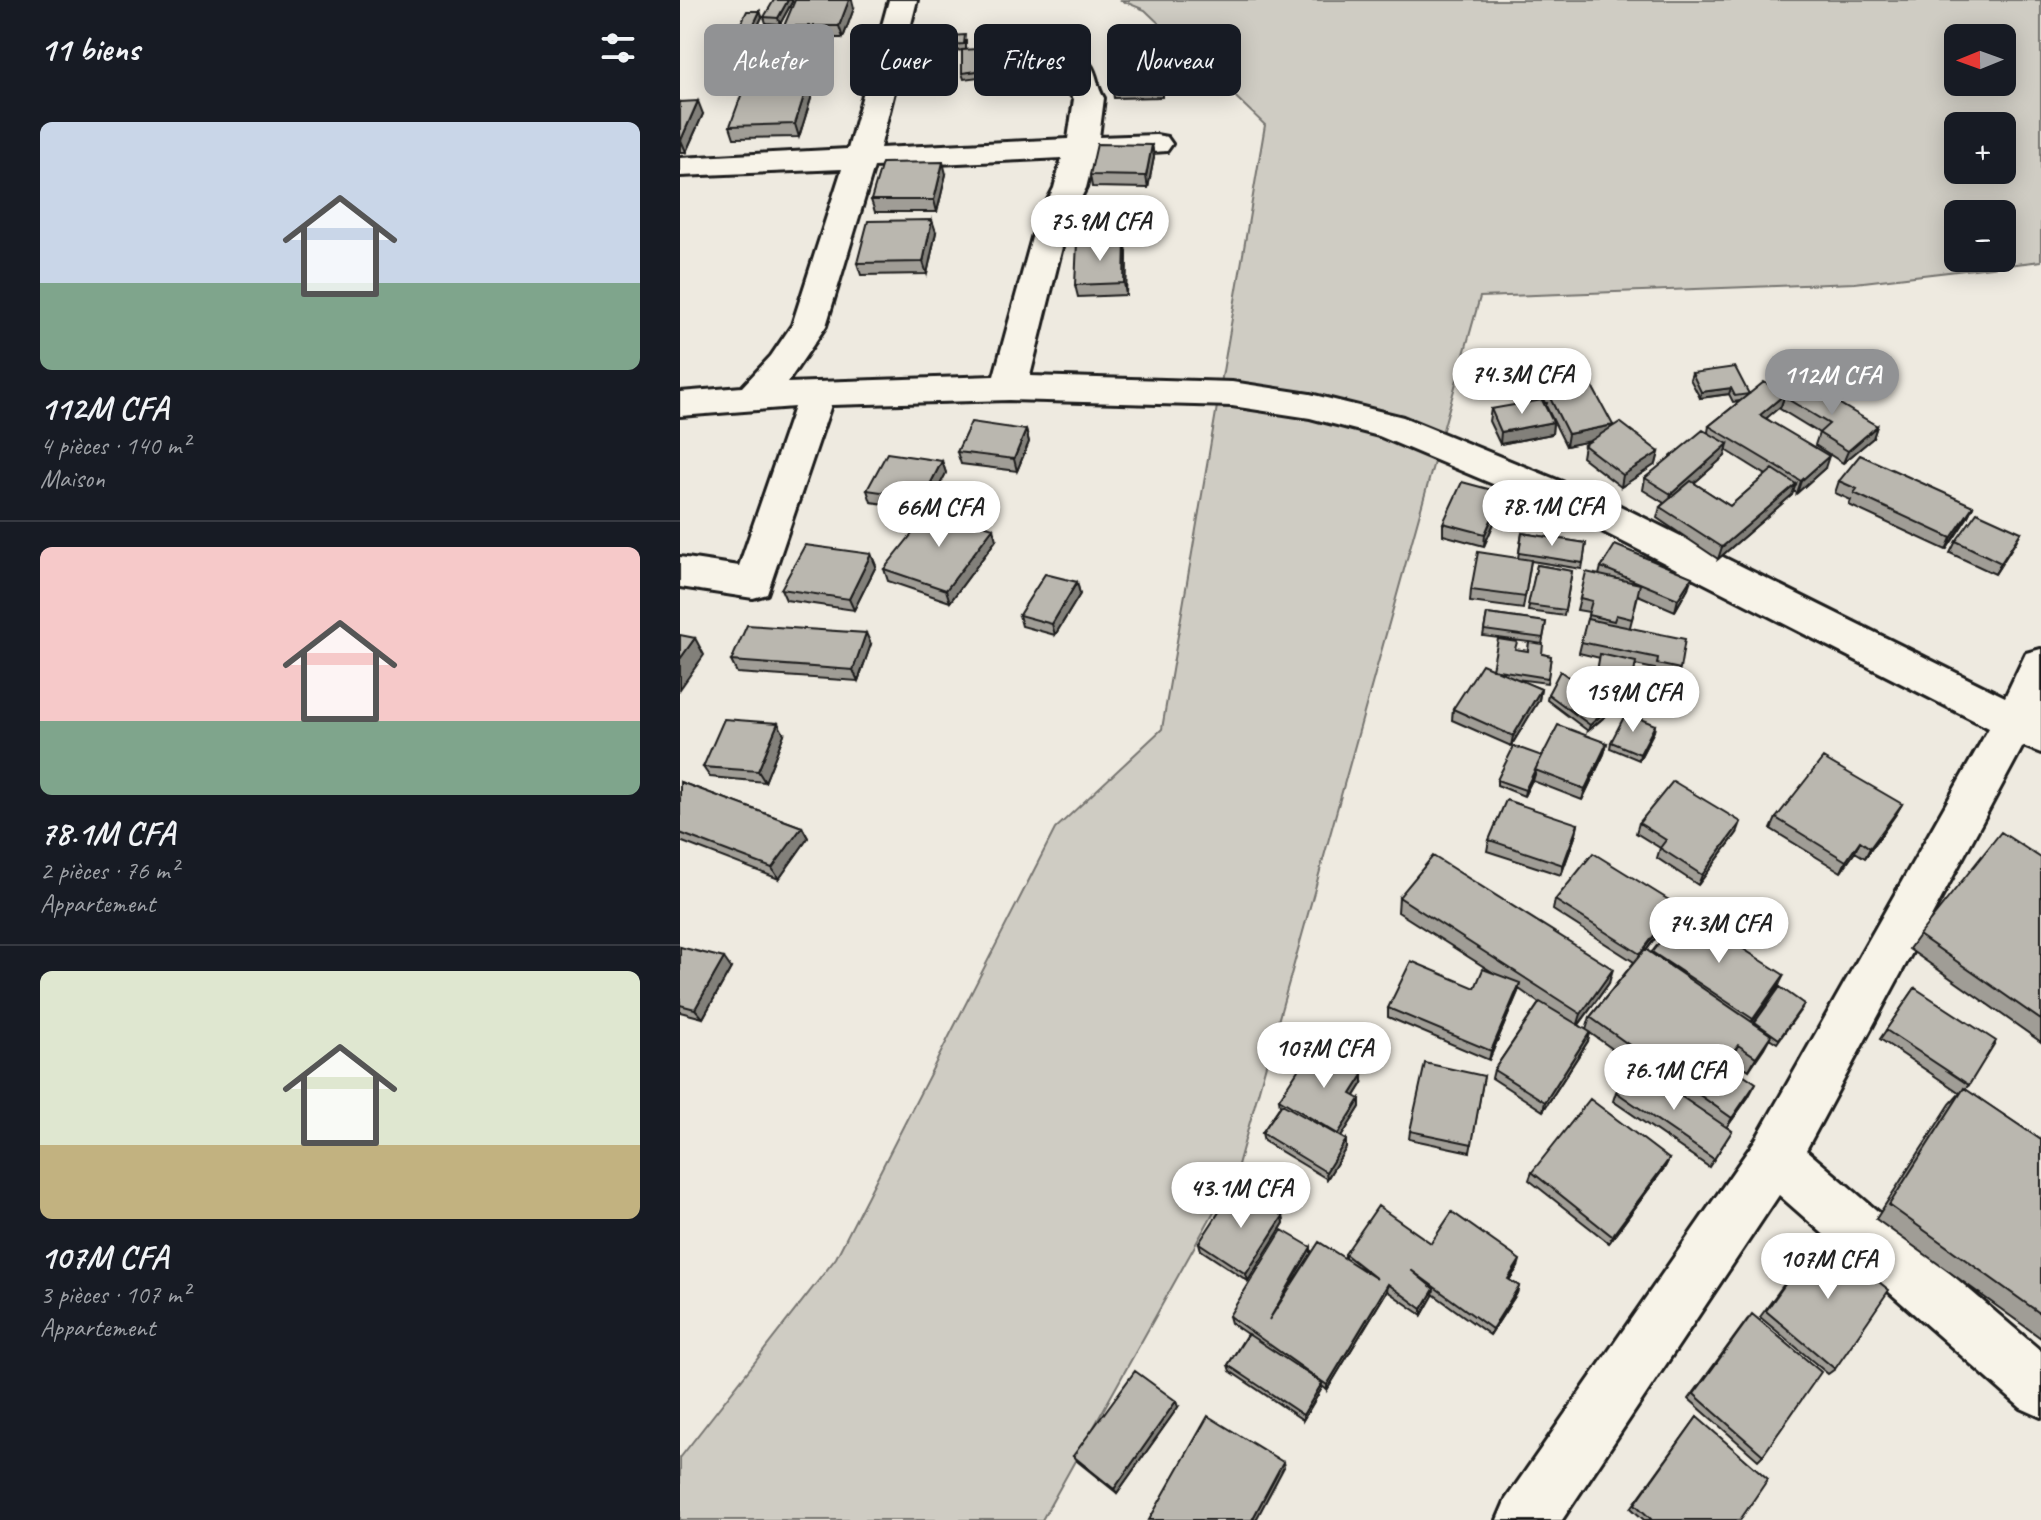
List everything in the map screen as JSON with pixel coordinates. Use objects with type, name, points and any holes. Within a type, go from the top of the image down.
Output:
[{"type":"street","points":[[753,397],[784,364],[809,326],[861,159],[903,0]]},
{"type":"street","points":[[1009,388],[1052,223],[1070,188],[1087,96]]},
{"type":"street","points":[[680,167],[1156,144]]},
{"type":"street","points":[[680,404],[817,393],[1009,388],[1232,394],[1310,406],[1390,426],[1602,514],[2028,728]]},
{"type":"street","points":[[680,572],[753,583],[817,393]]},
{"type":"street","points":[[1527,1520],[1774,1157],[2028,728],[2041,665]]},
{"type":"street","points":[[1774,1157],[2041,1388]]},
{"type":"shaded area","points":[[1120,0],[2041,0],[2041,261],[2016,264],[2016,200],[1944,200],[1944,272],[1948,272],[1855,283],[1480,297],[1236,1172],[1042,1520],[680,1520],[680,1458],[836,1258],[1055,829],[1162,729],[1265,125],[1235,96],[1241,96],[1241,24],[1160,24],[1145,10]]},
{"type":"building","points":[[774,0],[788,0],[778,18],[764,17]]},
{"type":"building","points":[[795,0],[849,0],[839,26],[785,24]]},
{"type":"building","points":[[747,11],[760,11],[754,24],[740,24]]},
{"type":"building","points":[[958,35],[965,35],[964,44],[958,44]]},
{"type":"building","points":[[974,49],[974,71],[962,73],[962,50]]},
{"type":"building","points":[[741,96],[804,96],[795,124],[730,126]]},
{"type":"building","points":[[698,101],[681,140],[680,140],[680,102]]},
{"type":"building","points":[[1097,144],[1152,145],[1146,176],[1090,175]]},
{"type":"building","points":[[943,162],[934,200],[871,200],[882,163]]},
{"type":"building","points":[[932,220],[923,262],[857,263],[868,221]]},
{"type":"building","points":[[1125,240],[1124,283],[1075,285],[1077,242]]},
{"type":"building","points":[[1735,367],[1749,394],[1735,396],[1731,388],[1701,392],[1692,373]]},
{"type":"building","points":[[1584,376],[1589,386],[1548,394],[1548,397],[1539,383]]},
{"type":"building","points":[[1764,382],[1785,394],[1760,415],[1829,456],[1801,481],[1709,426]]},
{"type":"building","points":[[1803,382],[1877,426],[1848,451],[1819,433],[1829,424],[1784,397]]},
{"type":"building","points":[[1592,386],[1613,425],[1568,434],[1548,394]]},
{"type":"building","points":[[1542,400],[1553,422],[1501,432],[1491,409]]},
{"type":"building","points":[[971,422],[1026,430],[1014,459],[957,452]]},
{"type":"building","points":[[1620,422],[1659,452],[1623,475],[1584,445]]},
{"type":"building","points":[[1703,430],[1728,444],[1671,494],[1645,478]]},
{"type":"building","points":[[887,453],[942,461],[923,498],[867,490]]},
{"type":"building","points":[[1860,455],[1973,506],[1951,538],[1854,493],[1857,489],[1839,481]]},
{"type":"building","points":[[1773,469],[1796,484],[1722,547],[1660,507],[1691,481],[1730,506]]},
{"type":"building","points":[[1462,482],[1503,493],[1485,534],[1443,523]]},
{"type":"building","points":[[932,509],[993,528],[946,590],[884,569]]},
{"type":"building","points":[[1977,512],[2021,532],[2001,563],[1956,541]]},
{"type":"building","points":[[1522,533],[1586,543],[1583,563],[1519,553]]},
{"type":"building","points":[[805,545],[871,554],[849,599],[781,589]]},
{"type":"building","points":[[1615,545],[1692,577],[1678,599],[1601,567]]},
{"type":"building","points":[[1478,552],[1531,560],[1525,597],[1471,590]]},
{"type":"building","points":[[1537,565],[1572,571],[1565,610],[1528,605]]},
{"type":"building","points":[[1586,572],[1640,584],[1632,619],[1616,615],[1614,621],[1588,615],[1592,601],[1580,598]]},
{"type":"building","points":[[1045,574],[1077,582],[1052,624],[1019,615]]},
{"type":"building","points":[[1487,614],[1546,622],[1543,638],[1484,630]]},
{"type":"building","points":[[1587,619],[1685,639],[1680,669],[1657,664],[1658,658],[1581,642]]},
{"type":"building","points":[[747,625],[866,633],[853,670],[731,661]]},
{"type":"building","points":[[680,635],[695,638],[680,659]]},
{"type":"building","points":[[1498,639],[1517,642],[1515,649],[1528,651],[1529,642],[1543,644],[1542,654],[1551,656],[1548,678],[1492,669]]},
{"type":"building","points":[[1600,654],[1636,662],[1632,684],[1596,677]]},
{"type":"building","points":[[1482,664],[1541,689],[1513,736],[1453,709]]},
{"type":"building","points":[[1560,671],[1610,707],[1590,725],[1548,694]]},
{"type":"building","points":[[1626,713],[1655,725],[1640,754],[1611,742]]},
{"type":"building","points":[[724,719],[778,723],[758,771],[703,767]]},
{"type":"building","points":[[1558,725],[1607,743],[1585,789],[1535,770]]},
{"type":"building","points":[[1514,746],[1542,756],[1525,790],[1497,780]]},
{"type":"building","points":[[1823,758],[1902,804],[1870,848],[1860,841],[1846,861],[1776,818]]},
{"type":"building","points":[[1673,781],[1741,822],[1702,875],[1660,848],[1666,840],[1639,823]]},
{"type":"building","points":[[680,782],[802,827],[772,868],[680,833]]},
{"type":"building","points":[[1506,800],[1578,824],[1563,865],[1489,840]]},
{"type":"building","points":[[2001,832],[2041,858],[2041,1020],[1919,935]]},
{"type":"building","points":[[1593,853],[1677,905],[1640,954],[1555,900]]},
{"type":"building","points":[[1433,856],[1613,969],[1581,1014],[1399,897]]},
{"type":"building","points":[[1684,911],[1784,975],[1753,1019],[1652,952]]},
{"type":"building","points":[[680,947],[724,958],[695,1009],[680,1005]]},
{"type":"building","points":[[1645,949],[1771,1035],[1756,1057],[1738,1045],[1725,1062],[1756,1083],[1732,1118],[1590,1017]]},
{"type":"building","points":[[1411,961],[1475,988],[1483,969],[1520,983],[1491,1051],[1388,1008]]},
{"type":"building","points":[[1780,987],[1804,1004],[1779,1039],[1755,1022]]},
{"type":"building","points":[[1915,988],[1996,1041],[1969,1085],[1886,1030]]},
{"type":"building","points":[[1540,1002],[1590,1032],[1545,1102],[1494,1070]]},
{"type":"building","points":[[1313,1047],[1363,1075],[1351,1094],[1360,1099],[1338,1134],[1279,1099]]},
{"type":"building","points":[[1425,1063],[1484,1076],[1472,1144],[1410,1131]]},
{"type":"building","points":[[1635,1065],[1732,1131],[1714,1159],[1616,1092]]},
{"type":"building","points":[[1964,1088],[2041,1140],[2041,1314],[1889,1205]]},
{"type":"building","points":[[1590,1099],[1669,1159],[1612,1236],[1532,1172]]},
{"type":"building","points":[[1282,1104],[1346,1140],[1326,1172],[1262,1133]]},
{"type":"building","points":[[1236,1186],[1283,1216],[1246,1274],[1199,1243]]},
{"type":"building","points":[[1378,1206],[1431,1243],[1452,1212],[1520,1260],[1508,1279],[1519,1286],[1492,1329],[1411,1270],[1434,1289],[1422,1309],[1388,1284],[1327,1385],[1229,1316],[1282,1230],[1311,1247],[1269,1320],[1319,1242],[1377,1279],[1345,1254]]},
{"type":"building","points":[[1820,1235],[1889,1290],[1835,1369],[1766,1311]]},
{"type":"building","points":[[1752,1314],[1821,1372],[1763,1455],[1694,1394]]},
{"type":"building","points":[[1248,1334],[1322,1383],[1303,1415],[1228,1365]]},
{"type":"building","points":[[1135,1371],[1176,1401],[1114,1489],[1073,1456]]},
{"type":"building","points":[[1208,1416],[1283,1462],[1252,1520],[1149,1520]]},
{"type":"building","points":[[1697,1417],[1768,1479],[1740,1520],[1652,1520],[1635,1504]]}]
